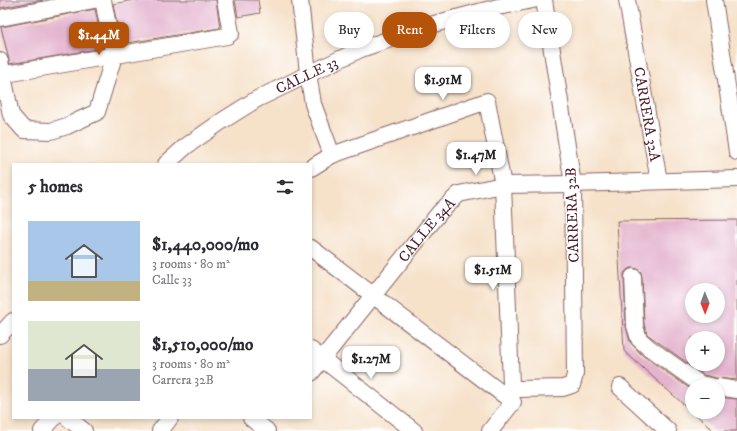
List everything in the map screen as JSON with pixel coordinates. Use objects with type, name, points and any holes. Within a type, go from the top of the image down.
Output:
[{"type":"street","points":[[0,18],[94,0]]},
{"type":"street","points":[[103,0],[114,56],[97,112],[67,126],[51,131],[24,130],[11,115],[1,70],[114,56],[227,36],[231,33],[226,0]]},
{"type":"street","points":[[300,0],[313,104],[332,155]]},
{"type":"street","name":"CALLE 33","points":[[167,163],[185,147],[257,99],[360,49],[498,7],[533,0]]},
{"type":"street","name":"CARRERA 32B","points":[[503,185],[510,384],[513,389],[563,388],[572,385],[575,375],[573,184],[544,0]]},
{"type":"street","name":"CARRERA 32A","points":[[627,0],[659,181]]},
{"type":"street","points":[[714,0],[730,50],[737,152]]},
{"type":"street","points":[[312,167],[332,155],[487,101],[503,185]]},
{"type":"street","name":"CALLE 34A","points":[[312,369],[316,355],[373,295],[440,212],[459,194],[503,185],[737,179]]},
{"type":"street","points":[[312,249],[513,402],[490,431]]},
{"type":"street","points":[[633,277],[635,326],[639,339],[693,379]]},
{"type":"street","points":[[0,335],[12,322]]},
{"type":"street","points":[[316,355],[414,431]]},
{"type":"street","points":[[620,387],[668,431]]},
{"type":"street","points":[[725,388],[737,390]]},
{"type":"street","points":[[42,431],[53,419]]},
{"type":"street","points":[[69,419],[84,431]]},
{"type":"street","points":[[160,431],[169,419]]},
{"type":"street","points":[[253,419],[268,427]]},
{"type":"building","points":[[0,0],[43,0],[0,8]]},
{"type":"building","points":[[134,0],[216,0],[220,28],[121,44],[113,4]]},
{"type":"building","points":[[235,0],[258,0],[260,13],[238,17]]},
{"type":"building","points":[[95,9],[103,48],[10,64],[1,27]]},
{"type":"building","points":[[737,220],[737,380],[716,378],[704,375],[698,371],[725,371],[725,331],[685,331],[685,361],[647,334],[644,324],[641,272],[638,269],[632,268],[628,269],[624,273],[626,326],[630,342],[642,355],[685,385],[685,406],[624,351],[617,221]]},
{"type":"building","points":[[725,398],[737,399],[737,431],[714,431],[701,419],[725,419]]}]
